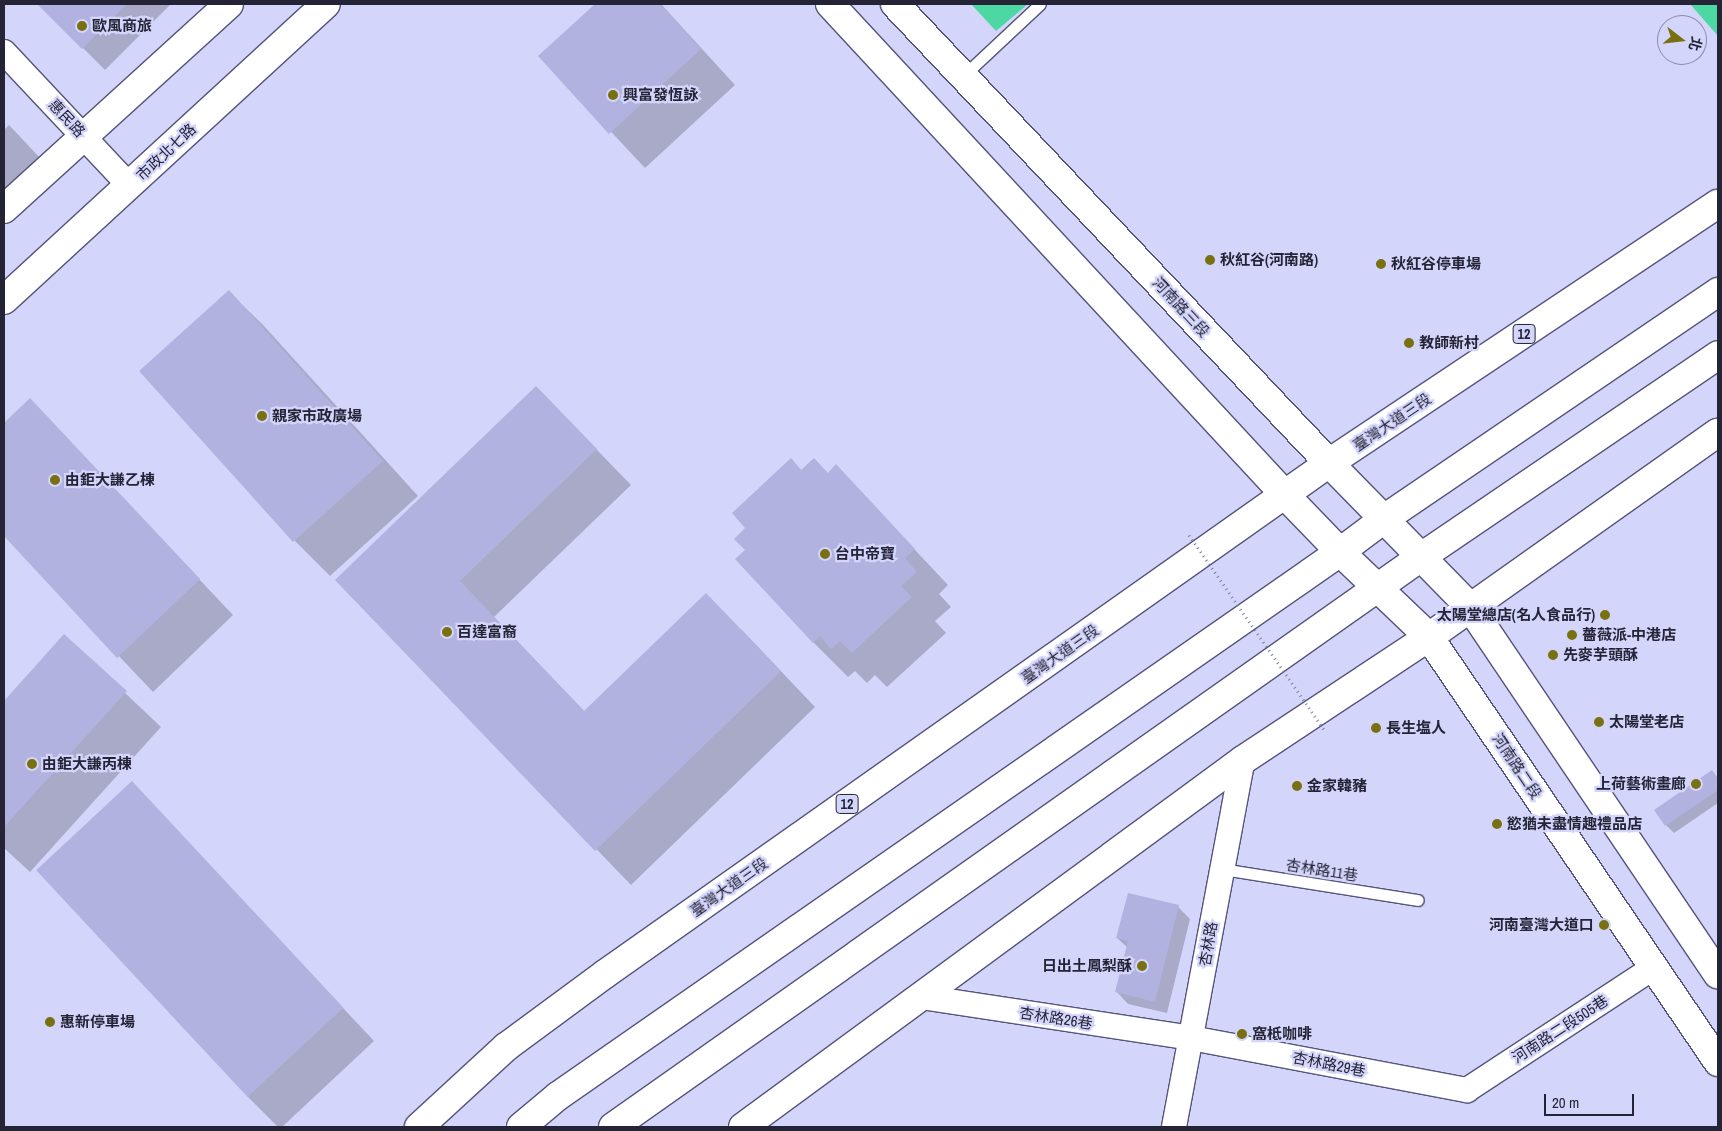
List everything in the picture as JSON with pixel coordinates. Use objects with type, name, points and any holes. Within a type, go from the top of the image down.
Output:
[{"type":"main road","points":[[4,209],[230,4]]},
{"type":"main road","name":"市政北七路","points":[[4,300],[326,4]]},
{"type":"main road","points":[[830,4],[1286,496]]},
{"type":"main road","name":"河南路三段","points":[[895,4],[1470,608]]},
{"type":"main road","name":"臺灣大道三段","points":[[419,1127],[506,1047],[606,974],[1286,496],[1330,463],[1718,204]]},
{"type":"main road","points":[[521,1127],[566,1090],[1340,552],[1384,519],[1718,292]]},
{"type":"main road","points":[[613,1127],[1421,557],[1718,355]]},
{"type":"main road","points":[[743,1127],[1243,760],[1429,637],[1718,432]]},
{"type":"main road","name":"河南路二段","points":[[1286,496],[1340,552],[1429,637],[1718,1062]]},
{"type":"main road","points":[[1470,608],[1718,974]]},
{"type":"street","name":"惠民路","points":[[4,52],[130,186]]},
{"type":"street","name":"杏林路","points":[[1174,1127],[1243,760]]},
{"type":"street","name":"河南路二段505巷","points":[[1467,1090],[1654,967]]},
{"type":"street","name":"杏林路26巷","points":[[921,997],[1191,1038]]},
{"type":"street","name":"杏林路29巷","points":[[1191,1038],[1467,1090]]},
{"type":"lane","points":[[963,76],[1040,4]]},
{"type":"lane","name":"杏林路11巷","points":[[1222,869],[1418,900]]},
{"type":"path","points":[[1189,535],[1326,732]]},
{"type":"green space","points":[[971,4],[1028,4],[996,31]]},
{"type":"green space","points":[[1690,4],[1718,4],[1718,36],[1707,23],[1707,15],[1700,15]]},
{"type":"building","name":"歐風商旅","points":[[37,4],[127,4],[82,49]]},
{"type":"building","name":"興富發恆詠","points":[[595,4],[660,4],[701,49],[609,134],[538,56]]},
{"type":"building","name":"親家市政廣場","points":[[229,290],[383,461],[293,542],[139,371]]},
{"type":"building","name":"百達富裔","points":[[536,386],[597,449],[460,581],[584,711],[706,593],[781,671],[595,851],[335,580]]},
{"type":"building","name":"由鉅大謙乙棟","points":[[30,398],[200,579],[117,658],[4,536],[4,423]]},
{"type":"building","name":"台中帝寶","points":[[791,458],[801,470],[814,458],[828,473],[836,464],[915,549],[905,558],[917,572],[901,586],[912,597],[852,653],[840,641],[831,649],[820,636],[813,643],[735,559],[745,550],[734,539],[745,528],[732,513]]},
{"type":"building","name":"由鉅大謙丙棟","points":[[64,634],[127,691],[4,827],[4,701]]},
{"type":"building","points":[[1712,770],[1718,779],[1718,790],[1665,826],[1654,810]]},
{"type":"building","points":[[132,781],[343,1008],[248,1097],[36,870]]},
{"type":"building","name":"日出土鳳梨酥","points":[[1128,893],[1179,905],[1155,1002],[1115,992],[1128,941],[1116,938]]},
{"type":"place","name":"歐風商旅","points":[[82,26]]},
{"type":"place","name":"興富發恆詠","points":[[613,95]]},
{"type":"place","name":"秋紅谷(河南路)","points":[[1210,260]]},
{"type":"place","name":"秋紅谷停車場","points":[[1381,264]]},
{"type":"place","name":"教師新村","points":[[1409,343]]},
{"type":"place","name":"親家市政廣場","points":[[262,416]]},
{"type":"place","name":"由鉅大謙乙棟","points":[[55,480]]},
{"type":"place","name":"台中帝寶","points":[[825,554]]},
{"type":"place","name":"太陽堂總店(名人食品行)","points":[[1605,615]]},
{"type":"place","name":"百達富裔","points":[[447,632]]},
{"type":"place","name":"薔薇派-中港店","points":[[1572,635]]},
{"type":"place","name":"先麥芋頭酥","points":[[1553,655]]},
{"type":"place","name":"太陽堂老店","points":[[1599,722]]},
{"type":"place","name":"長生塩人","points":[[1376,728]]},
{"type":"place","name":"由鉅大謙丙棟","points":[[32,764]]},
{"type":"place","name":"上荷藝術畫廊","points":[[1696,784]]},
{"type":"place","name":"金家韓豬","points":[[1297,786]]},
{"type":"place","name":"慾猶未盡情趣禮品店","points":[[1497,824]]},
{"type":"place","name":"河南臺灣大道口","points":[[1604,925]]},
{"type":"place","name":"日出土鳳梨酥","points":[[1142,966]]},
{"type":"place","name":"惠新停車場","points":[[50,1022]]},
{"type":"place","name":"窩柢咖啡","points":[[1242,1034]]}]
